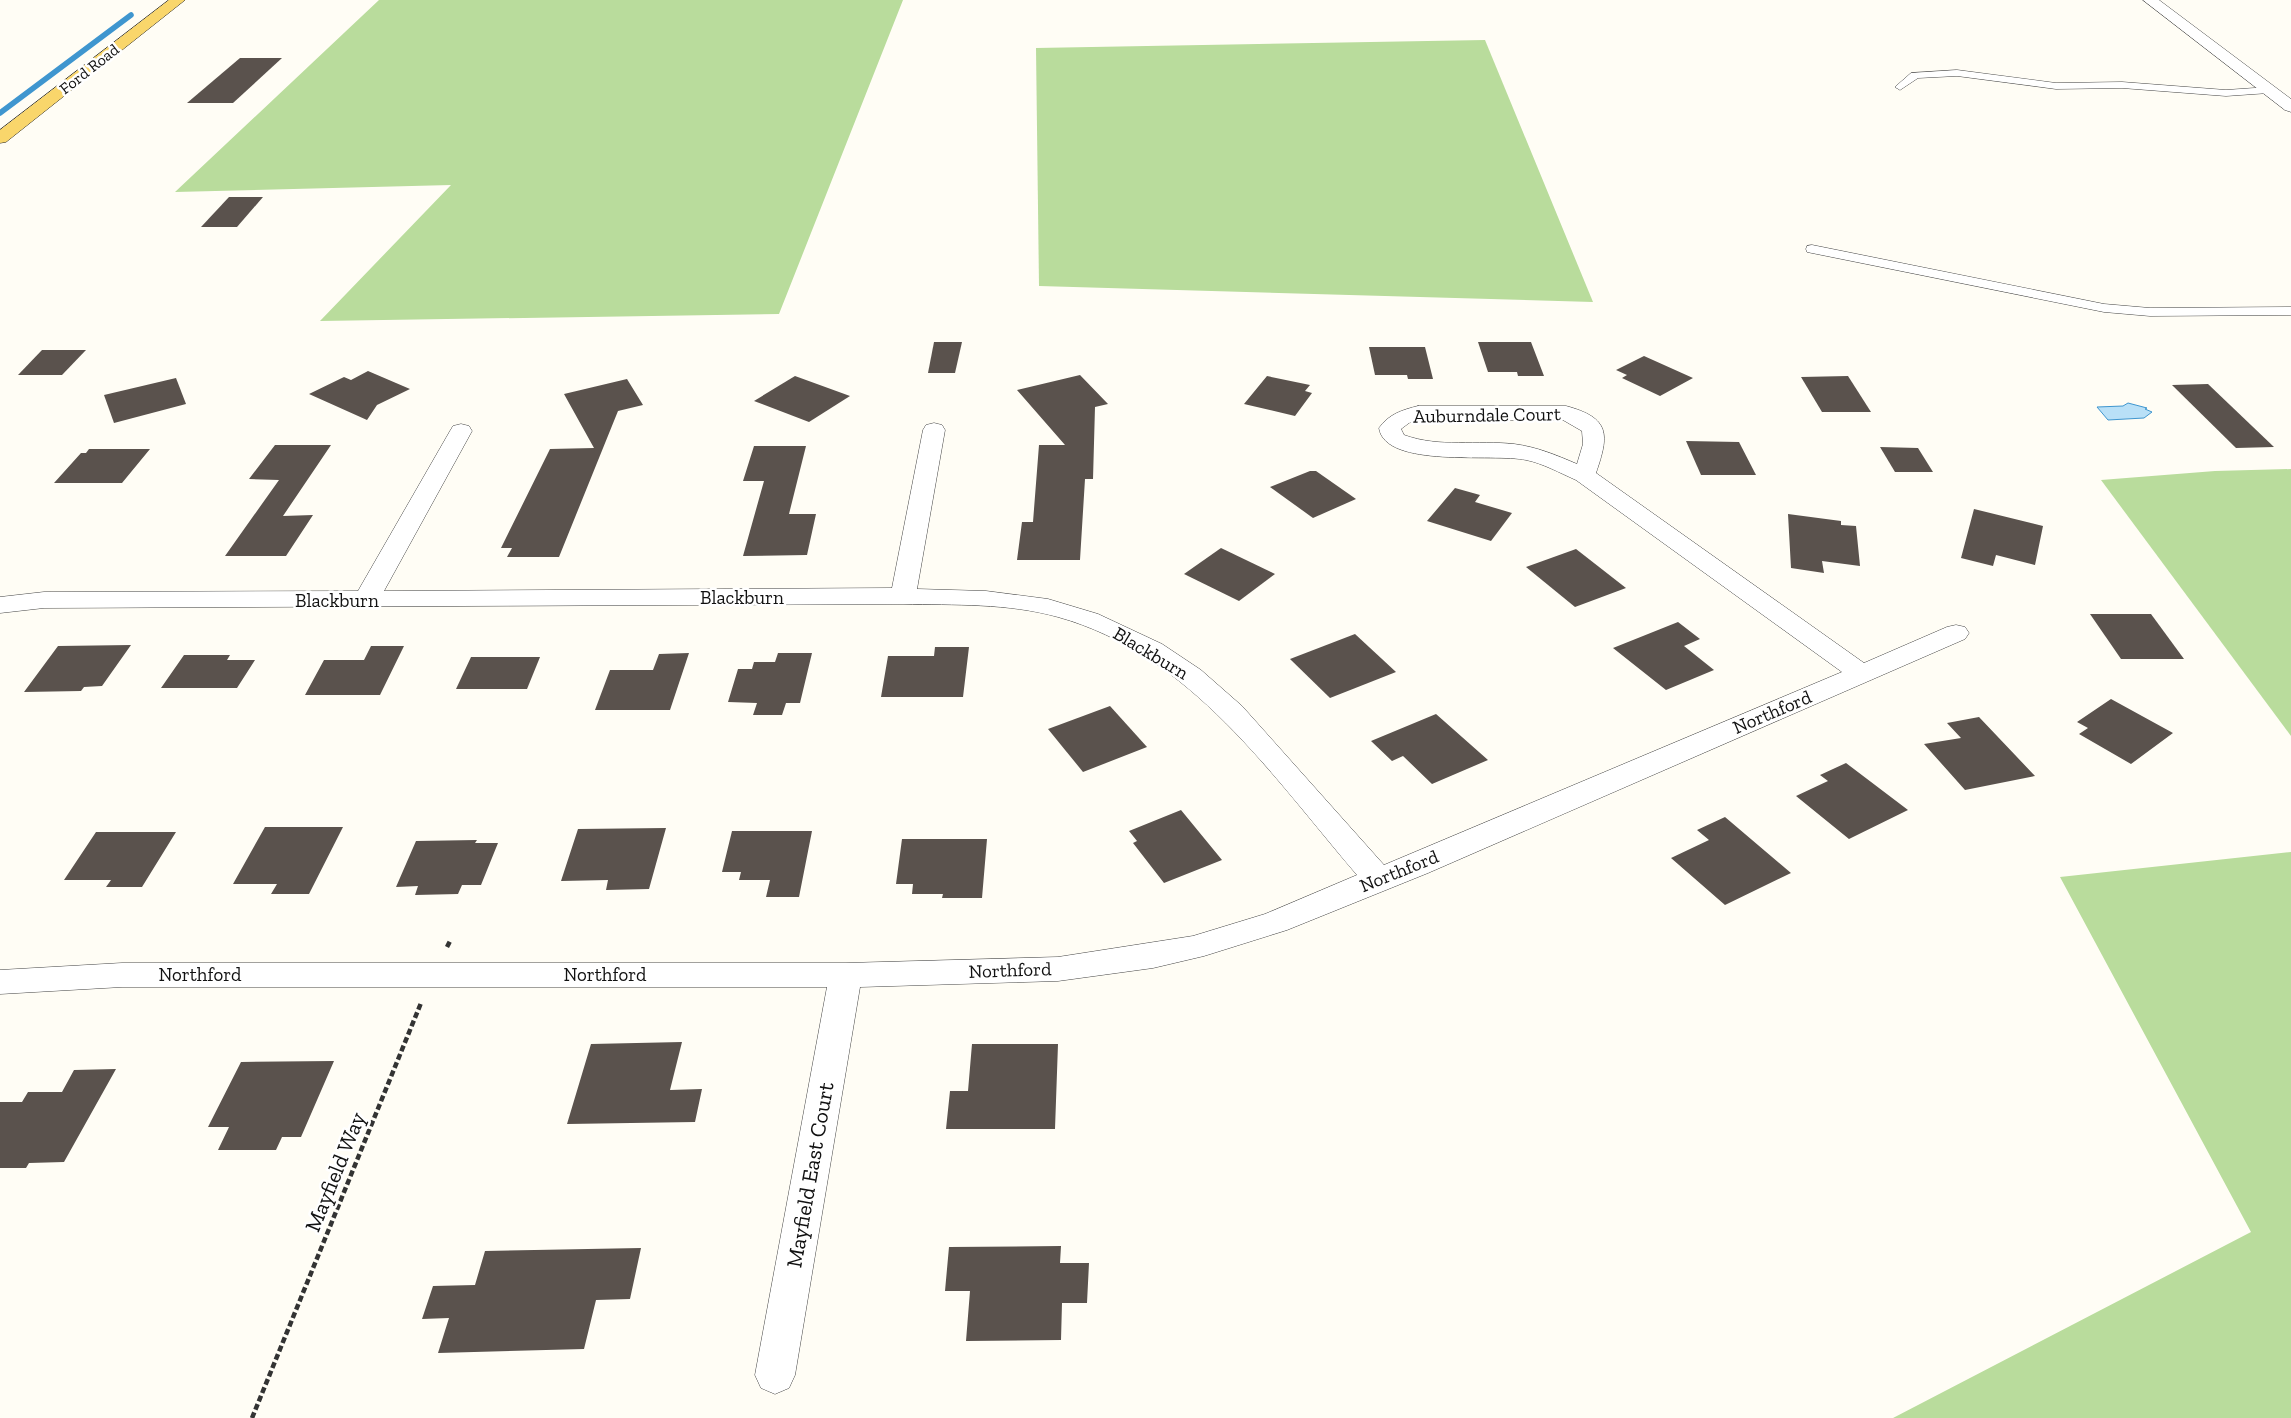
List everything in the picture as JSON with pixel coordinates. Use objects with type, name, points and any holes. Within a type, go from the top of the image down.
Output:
[{"type":"main road","name":"Ford Road","points":[[0,138],[178,0]]},
{"type":"street","points":[[2150,0],[2291,106]]},
{"type":"street","name":"Auburndale Court","points":[[1584,475],[1594,444],[1594,430],[1590,424],[1566,413],[1418,413],[1401,418],[1390,428],[1391,434],[1396,440],[1421,449],[1513,451],[1533,454],[1584,475],[1862,674]]},
{"type":"street","points":[[903,596],[934,430]]},
{"type":"street","points":[[366,600],[461,431]]},
{"type":"street","name":"Blackburn","points":[[0,605],[44,600],[903,596],[972,598],[1026,604],[1066,612],[1124,634],[1196,680],[1226,706],[1378,878]]},
{"type":"street","name":"Northford","points":[[0,982],[122,975],[846,975],[1058,969],[1154,956],[1193,948],[1276,922],[1378,878],[1417,864],[1956,632]]},
{"type":"street","name":"Mayfield East Court","points":[[775,1375],[846,975]]},
{"type":"lane","points":[[1900,87],[1915,75],[1957,73],[2056,86],[2122,86],[2226,93],[2269,90]]},
{"type":"lane","points":[[1812,249],[2104,308],[2160,312],[2291,311]]},
{"type":"path","name":"Mayfield Way","points":[[252,1418],[433,974],[451,939]]},
{"type":"green space","points":[[379,0],[903,0],[779,314],[320,321],[451,185],[175,192]]},
{"type":"green space","points":[[1485,40],[1593,302],[1039,286],[1036,48]]},
{"type":"green space","points":[[2291,469],[2291,736],[2101,480],[2215,471]]},
{"type":"green space","points":[[2291,852],[2291,1418],[1893,1418],[2251,1232],[2060,877]]},
{"type":"water","points":[[2128,403],[2147,408],[2145,409],[2152,412],[2144,418],[2108,420],[2097,407],[2123,406]]},
{"type":"building","points":[[240,58],[282,58],[233,103],[187,103]]},
{"type":"building","points":[[229,197],[263,197],[237,227],[201,227]]},
{"type":"building","points":[[934,342],[962,342],[955,373],[928,373]]},
{"type":"building","points":[[1478,342],[1531,342],[1544,376],[1518,376],[1517,372],[1488,372]]},
{"type":"building","points":[[1369,347],[1425,347],[1433,379],[1408,379],[1407,375],[1375,375]]},
{"type":"building","points":[[42,350],[86,350],[62,375],[18,375]]},
{"type":"building","points":[[1644,356],[1693,378],[1660,396],[1622,378],[1627,375],[1616,370]]},
{"type":"building","points":[[368,371],[410,389],[377,405],[367,420],[309,394],[344,377],[351,380]]},
{"type":"building","points":[[1080,375],[1108,404],[1095,407],[1093,479],[1085,479],[1080,560],[1017,560],[1022,522],[1033,522],[1039,445],[1065,445],[1017,390]]},
{"type":"building","points":[[795,376],[850,396],[809,422],[754,401]]},
{"type":"building","points":[[1267,376],[1310,385],[1305,391],[1312,393],[1295,416],[1244,404]]},
{"type":"building","points":[[1848,376],[1871,412],[1822,412],[1801,377]]},
{"type":"building","points":[[176,378],[186,404],[114,423],[104,395]]},
{"type":"building","points":[[627,379],[643,405],[618,411],[559,557],[507,557],[512,548],[501,548],[550,449],[594,448],[564,394]]},
{"type":"building","points":[[2208,384],[2274,447],[2236,448],[2172,385]]},
{"type":"building","points":[[1686,441],[1739,442],[1756,475],[1701,475]]},
{"type":"building","points":[[275,445],[331,445],[283,516],[313,515],[286,556],[225,556],[279,480],[249,479]]},
{"type":"building","points":[[754,446],[806,446],[789,514],[816,514],[807,555],[743,556],[764,481],[743,481]]},
{"type":"building","points":[[1880,447],[1918,448],[1933,472],[1895,472]]},
{"type":"building","points":[[89,449],[150,449],[122,483],[54,483],[81,453],[86,453]]},
{"type":"building","points":[[1310,471],[1316,471],[1356,499],[1313,518],[1270,487]]},
{"type":"building","points":[[1455,488],[1480,495],[1475,502],[1512,513],[1491,541],[1427,521]]},
{"type":"building","points":[[1974,509],[2043,526],[2035,565],[1996,555],[1993,566],[1961,558]]},
{"type":"building","points":[[1788,514],[1841,521],[1841,525],[1856,526],[1860,566],[1822,561],[1824,573],[1791,568]]},
{"type":"building","points":[[1221,548],[1275,574],[1239,601],[1184,574]]},
{"type":"building","points":[[1576,549],[1626,588],[1575,607],[1526,567]]},
{"type":"building","points":[[2090,614],[2151,614],[2184,659],[2121,659]]},
{"type":"building","points":[[1678,622],[1700,639],[1684,646],[1714,670],[1666,690],[1613,648]]},
{"type":"building","points":[[1355,634],[1396,672],[1330,698],[1290,659]]},
{"type":"building","points":[[131,645],[102,686],[84,687],[81,691],[24,692],[58,646]]},
{"type":"building","points":[[371,646],[404,646],[380,695],[305,695],[324,660],[364,660]]},
{"type":"building","points":[[935,647],[969,647],[963,697],[881,697],[888,656],[934,656]]},
{"type":"building","points":[[689,653],[670,710],[595,710],[610,670],[653,670],[659,654]]},
{"type":"building","points":[[778,653],[812,653],[800,703],[786,703],[782,715],[753,715],[757,703],[728,702],[738,669],[752,669],[754,662],[775,662]]},
{"type":"building","points":[[184,655],[230,655],[227,660],[255,660],[237,688],[161,688]]},
{"type":"building","points":[[471,657],[540,657],[527,689],[456,689]]},
{"type":"building","points":[[2111,699],[2173,733],[2131,764],[2079,734],[2088,728],[2077,722]]},
{"type":"building","points":[[1110,706],[1147,747],[1083,772],[1048,729]]},
{"type":"building","points":[[1436,714],[1488,760],[1432,784],[1403,756],[1392,761],[1371,741]]},
{"type":"building","points":[[1979,717],[2035,776],[1965,790],[1924,744],[1961,738],[1947,723]]},
{"type":"building","points":[[1846,763],[1908,810],[1849,839],[1796,796],[1828,781],[1820,775]]},
{"type":"building","points":[[1181,810],[1222,860],[1164,883],[1133,843],[1137,841],[1129,831]]},
{"type":"building","points":[[1725,817],[1791,873],[1725,905],[1671,858],[1709,840],[1697,830]]},
{"type":"building","points":[[265,827],[343,827],[309,894],[271,894],[277,884],[233,884]]},
{"type":"building","points":[[666,828],[649,889],[606,890],[608,880],[561,881],[578,829]]},
{"type":"building","points":[[732,831],[812,831],[799,897],[766,897],[770,880],[739,880],[741,872],[722,872]]},
{"type":"building","points":[[96,832],[176,832],[142,887],[106,887],[111,880],[64,880]]},
{"type":"building","points":[[902,839],[987,839],[982,898],[942,898],[943,894],[912,894],[913,884],[896,884]]},
{"type":"building","points":[[477,840],[475,843],[498,843],[481,885],[462,885],[458,894],[415,895],[418,886],[396,887],[416,841]]},
{"type":"building","points":[[682,1042],[670,1090],[702,1089],[695,1122],[567,1124],[591,1044]]},
{"type":"building","points":[[972,1044],[1058,1044],[1055,1129],[946,1129],[950,1091],[968,1091]]},
{"type":"building","points":[[334,1061],[301,1137],[282,1137],[276,1150],[218,1150],[229,1127],[208,1127],[241,1062]]},
{"type":"building","points":[[116,1069],[64,1162],[29,1163],[26,1168],[0,1168],[0,1102],[22,1102],[28,1092],[62,1092],[74,1070]]},
{"type":"building","points":[[1061,1246],[1060,1263],[1089,1263],[1087,1303],[1062,1303],[1061,1340],[966,1341],[970,1291],[945,1291],[949,1247]]},
{"type":"building","points":[[641,1248],[630,1299],[596,1300],[584,1349],[438,1353],[449,1318],[422,1319],[433,1286],[475,1285],[485,1251]]},
{"type":"waterway","points":[[0,113],[131,15]]}]
